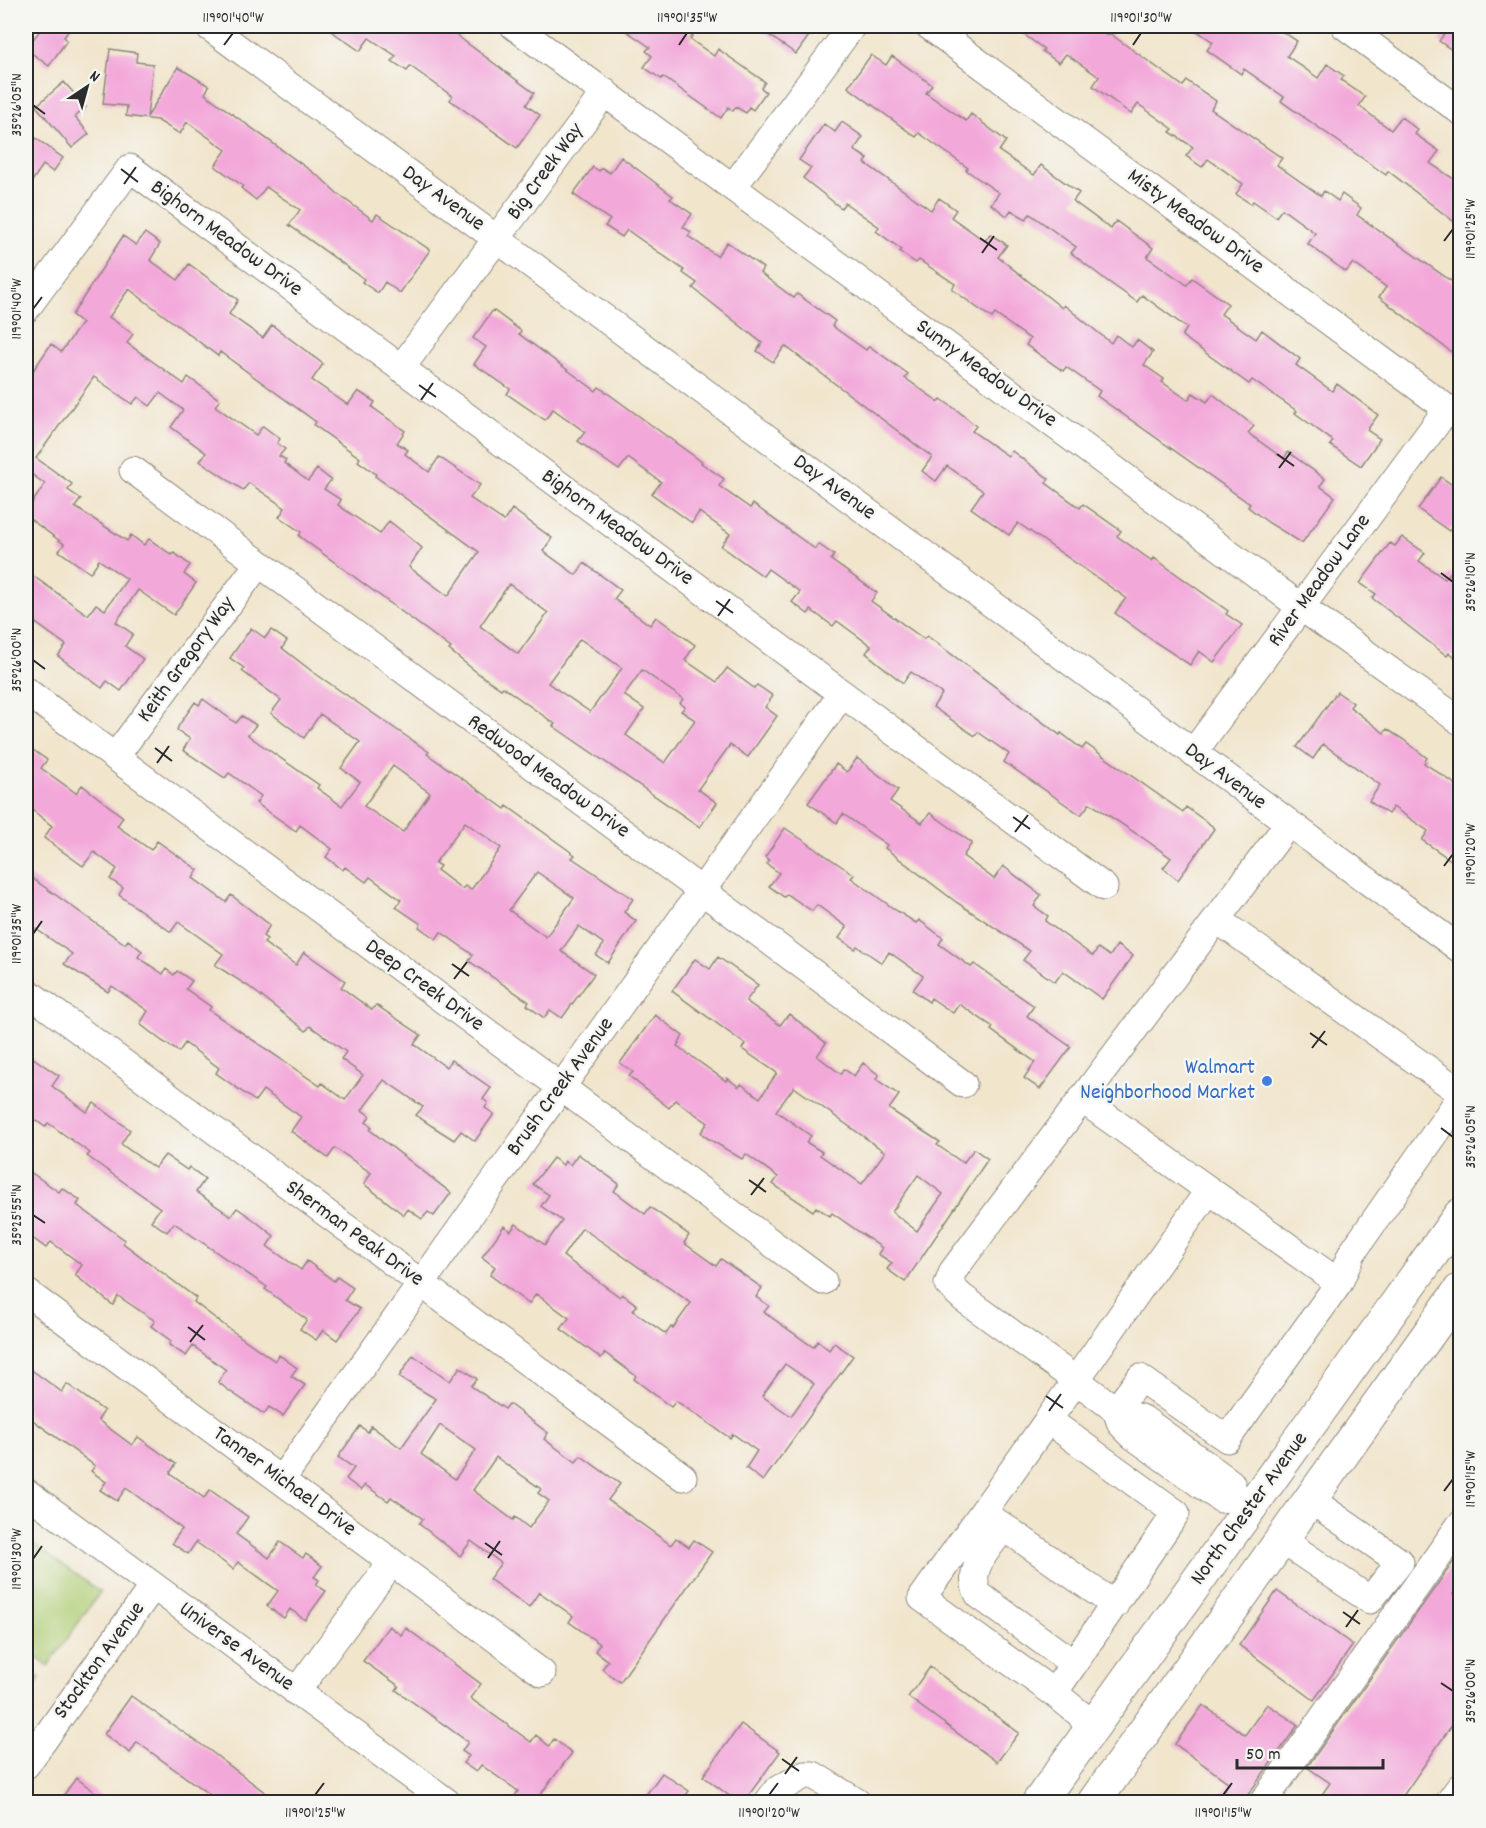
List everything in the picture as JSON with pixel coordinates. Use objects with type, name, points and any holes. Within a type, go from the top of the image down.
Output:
[{"type":"main road","name":"North Chester Avenue","points":[[1039,1803],[1241,1506],[1318,1413],[1461,1215]]},
{"type":"main road","name":"North Chester Avenue","points":[[1094,1803],[1461,1290]]},
{"type":"main road","points":[[1296,1521],[1281,1510],[1281,1501],[1318,1413]]},
{"type":"main road","points":[[1233,1609],[1248,1553],[1250,1533],[1241,1506]]},
{"type":"main road","points":[[1074,1803],[1089,1759],[1090,1731]]},
{"type":"street","name":"Day Avenue","points":[[208,26],[1287,824],[1461,950]]},
{"type":"street","name":"Sunny Meadow Drive","points":[[514,26],[1301,607],[1461,721]]},
{"type":"street","points":[[733,187],[852,26]]},
{"type":"street","name":"Misty Meadow Drive","points":[[929,26],[1454,413]]},
{"type":"street","points":[[1345,26],[1461,111]]},
{"type":"street","name":"Big Creek Way","points":[[401,368],[605,92]]},
{"type":"street","name":"Bighorn Meadow Drive","points":[[26,309],[130,168],[1104,887]]},
{"type":"street","name":"River Meadow Lane","points":[[1193,753],[1301,607],[1454,413]]},
{"type":"street","name":"Redwood Meadow Drive","points":[[133,470],[963,1084]]},
{"type":"street","name":"Keith Gregory Way","points":[[115,757],[259,563]]},
{"type":"street","name":"Deep Creek Drive","points":[[26,691],[823,1281]]},
{"type":"street","name":"Brush Creek Avenue","points":[[281,1480],[842,694]]},
{"type":"street","points":[[1241,1506],[1231,1483],[1143,1419],[1116,1410],[949,1288],[948,1284],[953,1271],[1287,824]]},
{"type":"street","points":[[1216,919],[1461,1092]]},
{"type":"street","name":"Sherman Peak Drive","points":[[26,992],[683,1477]]},
{"type":"street","points":[[1116,1410],[1140,1378],[1227,1439],[1339,1282],[1352,1252],[1461,1098]]},
{"type":"street","points":[[1083,1100],[1339,1282]]},
{"type":"street","points":[[1074,1664],[986,1601],[974,1587],[975,1569],[994,1520],[1048,1420],[1209,1190]]},
{"type":"street","name":"Tanner Michael Drive","points":[[26,1292],[542,1673]]},
{"type":"street","points":[[1048,1420],[1175,1510],[1176,1515],[1054,1693]]},
{"type":"street","name":"Universe Avenue","points":[[26,1492],[447,1803]]},
{"type":"street","points":[[994,1520],[922,1598],[1054,1693],[1080,1714],[1090,1731]]},
{"type":"street","points":[[994,1520],[1115,1605]]},
{"type":"street","points":[[1263,1803],[1461,1526]]},
{"type":"street","points":[[296,1692],[392,1562]]},
{"type":"street","name":"Stockton Avenue","points":[[26,1765],[153,1586]]},
{"type":"street","points":[[768,1803],[776,1791],[804,1775],[813,1774],[858,1803]]},
{"type":"street","points":[[1449,1803],[1461,1787]]},
{"type":"green space","points":[[26,1539],[100,1592],[48,1666],[26,1650]]},
{"type":"green space","points":[[26,1668],[40,1678],[26,1699]]},
{"type":"building","points":[[43,26],[72,26],[64,37],[67,40],[49,66],[26,49]]},
{"type":"building","points":[[324,26],[444,26],[534,93],[526,105],[540,115],[517,148],[450,100],[452,96],[410,66],[407,71],[392,61],[396,56],[369,38],[360,51]]},
{"type":"building","points":[[619,26],[680,26],[693,35],[690,39],[714,56],[718,49],[765,82],[761,88],[766,92],[753,110],[749,107],[746,113],[736,107],[733,111],[728,107],[721,118],[663,77],[661,79],[644,67],[652,56],[646,51],[650,47]]},
{"type":"building","points":[[756,26],[816,26],[796,54]]},
{"type":"building","points":[[1012,26],[1092,26],[1107,36],[1109,33],[1183,86],[1187,81],[1216,101],[1211,109],[1282,158],[1277,165],[1321,196],[1324,191],[1338,201],[1342,194],[1361,208],[1357,215],[1461,288],[1461,344],[1454,354],[1379,297],[1386,287],[1353,263],[1346,272],[1308,244],[1315,233],[1282,209],[1276,217],[1253,201],[1251,204],[1236,194],[1243,184],[1208,159],[1202,167],[1186,156],[1193,147],[1170,132],[1173,129],[1138,104],[1131,114],[1093,86],[1099,77],[1066,54],[1059,63]]},
{"type":"building","points":[[1190,26],[1274,26],[1297,41],[1287,56],[1318,78],[1327,64],[1344,76],[1341,80],[1365,97],[1359,106],[1391,130],[1401,117],[1418,130],[1415,134],[1439,151],[1430,163],[1461,184],[1461,227],[1388,171],[1386,175],[1281,101],[1284,97],[1244,69],[1241,74],[1207,50],[1213,42]]},
{"type":"building","points":[[1450,26],[1461,26],[1461,56],[1439,41]]},
{"type":"building","points":[[110,49],[137,53],[136,62],[153,64],[147,117],[178,67],[209,86],[205,94],[322,179],[373,220],[377,214],[430,250],[400,293],[385,282],[378,293],[362,282],[364,279],[289,225],[300,210],[266,187],[256,200],[241,188],[243,186],[215,166],[226,150],[187,122],[180,134],[157,120],[126,116],[127,106],[103,104]]},
{"type":"building","points":[[871,55],[886,65],[892,56],[932,85],[926,93],[966,121],[971,114],[1006,141],[999,151],[1034,175],[1041,165],[1079,193],[1073,201],[1111,229],[1116,221],[1153,248],[1147,257],[1187,285],[1192,278],[1228,304],[1221,314],[1256,339],[1262,330],[1300,359],[1296,365],[1332,391],[1337,384],[1378,415],[1367,430],[1380,439],[1361,466],[1330,445],[1333,441],[1295,413],[1297,411],[1252,380],[1249,384],[1182,336],[1187,328],[1142,295],[1137,302],[1106,280],[1071,253],[1076,247],[1030,214],[1026,219],[1011,210],[1007,216],[991,204],[999,193],[919,133],[916,137],[848,87]]},
{"type":"building","points":[[64,82],[86,107],[75,117],[89,134],[72,148],[36,106]]},
{"type":"building","points":[[842,122],[863,137],[854,150],[868,159],[865,163],[931,210],[939,198],[956,210],[951,217],[985,241],[990,234],[1007,245],[998,257],[1062,308],[1064,305],[1111,343],[1116,335],[1132,347],[1137,340],[1153,352],[1144,365],[1164,379],[1162,382],[1188,400],[1193,393],[1207,402],[1213,394],[1254,426],[1248,433],[1284,459],[1288,452],[1325,479],[1320,486],[1335,497],[1302,543],[1269,523],[1248,507],[1250,504],[1097,396],[1100,391],[1066,367],[1063,371],[1026,345],[1030,339],[995,314],[992,318],[976,307],[952,289],[955,284],[919,260],[916,263],[900,252],[901,249],[876,231],[879,227],[845,203],[841,208],[803,178],[811,168],[799,160],[824,124],[835,132]]},
{"type":"building","points":[[26,131],[63,158],[53,172],[43,165],[26,190]]},
{"type":"building","points":[[621,157],[673,196],[670,199],[692,214],[683,227],[691,232],[688,236],[717,256],[727,242],[763,268],[760,273],[794,298],[797,294],[835,321],[832,326],[866,350],[869,346],[908,374],[905,378],[939,402],[941,399],[958,411],[976,426],[972,431],[1008,456],[1012,451],[1049,479],[1046,483],[1080,508],[1083,504],[1121,531],[1117,536],[1152,561],[1154,558],[1228,611],[1226,614],[1242,625],[1214,662],[1199,651],[1190,665],[1152,640],[1115,613],[1126,598],[1018,523],[1009,535],[971,508],[983,491],[947,466],[936,481],[922,471],[932,457],[785,346],[773,362],[757,351],[762,343],[693,288],[697,283],[683,273],[684,270],[627,230],[622,237],[605,226],[610,220],[573,194],[593,167],[599,171],[602,168],[610,173]]},
{"type":"building","points":[[145,233],[160,244],[150,260],[178,280],[189,264],[238,300],[229,314],[263,338],[272,325],[323,364],[312,380],[348,405],[358,391],[375,402],[372,407],[405,431],[397,443],[408,450],[405,454],[429,472],[439,457],[480,485],[470,498],[504,521],[512,509],[552,538],[543,551],[576,575],[584,563],[621,590],[614,599],[650,625],[656,617],[695,645],[685,660],[717,682],[727,668],[754,688],[757,685],[773,696],[765,707],[777,716],[748,757],[730,745],[698,789],[717,803],[700,827],[553,726],[555,724],[503,687],[501,689],[479,674],[449,650],[451,648],[299,536],[301,532],[279,517],[285,508],[249,483],[243,490],[200,461],[206,453],[171,427],[183,410],[160,393],[150,406],[138,397],[132,404],[94,377],[36,458],[72,484],[68,490],[81,499],[75,507],[127,541],[131,535],[144,545],[149,539],[172,555],[174,553],[190,565],[184,574],[196,583],[174,615],[138,590],[116,622],[133,634],[125,646],[143,659],[121,691],[107,681],[102,688],[58,656],[66,645],[26,616],[26,571],[88,615],[96,604],[105,610],[127,579],[99,560],[90,573],[59,551],[64,544],[26,516],[26,512],[45,484],[27,471],[26,473],[26,381],[51,344],[61,352],[82,323],[72,315],[123,236],[136,245]],"holes":[[[129,289],[218,356],[220,352],[316,422],[314,425],[360,458],[358,461],[376,474],[375,476],[479,552],[448,596],[409,567],[422,548],[403,532],[389,521],[380,534],[338,505],[341,500],[324,489],[331,480],[317,469],[308,481],[284,463],[286,460],[279,456],[285,449],[277,443],[280,439],[263,426],[256,435],[215,406],[220,400],[188,377],[184,384],[127,343],[133,334],[109,317]],[[509,584],[548,613],[518,654],[480,626]],[[580,639],[622,668],[590,712],[548,683]],[[642,670],[683,699],[680,703],[685,707],[681,711],[695,720],[665,763],[626,735],[644,709],[624,695]]]},
{"type":"building","points":[[493,310],[521,331],[519,334],[596,391],[599,387],[724,479],[719,486],[750,508],[753,504],[815,549],[818,544],[834,555],[831,560],[877,593],[871,601],[924,639],[927,636],[1060,735],[1061,733],[1082,749],[1086,744],[1183,812],[1186,807],[1212,826],[1214,829],[1178,880],[1163,868],[1171,858],[1090,803],[1081,815],[1004,762],[1009,754],[978,732],[975,736],[933,707],[942,694],[911,672],[903,683],[866,653],[871,646],[837,621],[833,626],[811,610],[808,614],[792,602],[800,592],[768,569],[763,576],[721,546],[730,534],[699,512],[692,523],[652,494],[661,482],[628,458],[619,470],[578,441],[585,432],[553,409],[545,420],[507,394],[510,389],[474,364],[486,347],[473,338]]},
{"type":"building","points":[[1441,477],[1461,491],[1461,533],[1452,527],[1449,531],[1418,509]]},
{"type":"building","points":[[1402,537],[1425,553],[1419,561],[1445,579],[1450,573],[1461,581],[1461,661],[1449,653],[1447,656],[1372,598],[1376,594],[1360,583],[1390,543],[1395,546]]},
{"type":"building","points":[[251,628],[265,638],[271,630],[287,641],[282,648],[313,672],[429,752],[427,754],[505,809],[507,806],[575,855],[572,858],[633,899],[624,912],[636,921],[608,963],[596,955],[604,944],[579,926],[561,951],[594,974],[562,1018],[550,1010],[544,1018],[527,1005],[529,1002],[469,961],[473,955],[441,932],[436,939],[419,927],[421,924],[396,907],[401,900],[370,877],[366,882],[345,867],[343,870],[326,857],[332,849],[300,825],[296,831],[256,803],[261,796],[229,773],[225,778],[183,750],[190,739],[177,730],[195,702],[199,705],[203,699],[236,723],[242,716],[256,725],[248,735],[319,785],[317,788],[342,806],[360,782],[341,768],[360,742],[320,714],[304,738],[271,713],[281,700],[242,671],[244,668],[230,658]],"holes":[[[393,766],[430,793],[403,832],[364,806]],[[465,822],[501,848],[471,890],[465,886],[462,889],[437,870],[440,866],[435,863]],[[537,872],[574,898],[546,937],[509,910]]]},
{"type":"building","points":[[1337,692],[1353,703],[1350,707],[1384,733],[1387,729],[1404,740],[1427,758],[1424,763],[1461,788],[1461,867],[1422,840],[1428,831],[1393,807],[1388,814],[1369,801],[1380,785],[1323,744],[1313,759],[1297,747]]},
{"type":"building","points":[[26,745],[47,760],[41,768],[76,793],[82,785],[123,817],[117,826],[151,850],[157,841],[198,870],[193,878],[226,902],[231,895],[270,925],[263,936],[267,939],[264,943],[296,965],[304,952],[345,981],[341,987],[372,1010],[376,1005],[421,1035],[414,1044],[446,1067],[451,1060],[491,1088],[483,1099],[488,1103],[485,1108],[494,1114],[475,1141],[461,1131],[454,1140],[432,1126],[416,1115],[423,1107],[384,1080],[362,1110],[370,1116],[366,1122],[372,1127],[370,1130],[451,1193],[434,1216],[428,1212],[422,1219],[408,1209],[404,1215],[364,1184],[371,1173],[335,1148],[328,1158],[291,1131],[301,1117],[263,1090],[255,1101],[216,1073],[219,1068],[185,1043],[179,1052],[162,1041],[140,1024],[148,1011],[112,986],[108,992],[64,964],[72,954],[36,929],[26,944],[26,874],[125,944],[128,940],[142,951],[138,957],[163,974],[166,969],[174,975],[177,971],[192,981],[186,989],[211,1007],[209,1010],[320,1086],[322,1083],[345,1100],[363,1075],[341,1059],[346,1052],[310,1026],[306,1031],[248,986],[215,965],[223,954],[178,922],[171,932],[119,895],[123,888],[110,879],[117,869],[94,852],[83,866],[44,838],[52,826],[26,805]]},
{"type":"building","points":[[857,758],[898,790],[890,801],[922,823],[930,813],[972,843],[963,856],[994,879],[1003,866],[1041,895],[1034,906],[1048,916],[1045,921],[1093,956],[1098,948],[1110,956],[1117,945],[1133,956],[1102,999],[1063,971],[1055,982],[1023,960],[1030,951],[956,902],[885,848],[887,845],[843,814],[837,823],[808,803],[836,764],[847,772]]},
{"type":"building","points":[[785,828],[850,872],[854,875],[851,878],[897,911],[916,923],[919,920],[943,938],[939,944],[971,967],[974,964],[1034,1006],[1027,1016],[1071,1047],[1040,1089],[1024,1078],[1035,1062],[991,1030],[993,1027],[959,1004],[953,1013],[931,998],[929,1002],[913,990],[923,976],[889,952],[882,963],[857,946],[855,949],[839,938],[847,927],[817,905],[812,911],[787,894],[784,897],[769,886],[779,873],[767,864],[769,860],[765,857]]},
{"type":"building","points":[[718,957],[758,985],[746,1001],[780,1025],[789,1014],[826,1043],[817,1056],[841,1074],[844,1069],[854,1076],[863,1063],[879,1075],[876,1079],[899,1095],[889,1109],[940,1142],[937,1145],[963,1163],[974,1149],[988,1159],[905,1282],[887,1269],[892,1263],[878,1254],[882,1248],[832,1213],[830,1216],[816,1207],[813,1211],[773,1184],[778,1177],[746,1154],[742,1159],[704,1136],[701,1132],[708,1123],[675,1100],[669,1108],[629,1076],[633,1072],[620,1063],[655,1015],[683,1036],[677,1046],[726,1081],[727,1078],[739,1087],[741,1084],[760,1098],[777,1073],[742,1049],[745,1044],[672,991],[695,959],[710,969]],"holes":[[[794,1087],[885,1152],[862,1184],[820,1155],[822,1152],[806,1142],[811,1136],[776,1111]],[[918,1175],[943,1194],[917,1231],[892,1212]]]},
{"type":"building","points":[[26,1053],[59,1076],[52,1086],[87,1112],[94,1103],[130,1130],[121,1144],[155,1168],[165,1155],[187,1170],[189,1167],[205,1179],[196,1192],[231,1216],[237,1208],[254,1220],[274,1236],[267,1246],[301,1270],[307,1261],[334,1281],[337,1277],[353,1288],[345,1300],[360,1309],[337,1340],[323,1330],[316,1340],[300,1329],[307,1320],[265,1289],[267,1287],[174,1223],[167,1232],[151,1221],[160,1208],[87,1156],[90,1153],[48,1123],[45,1127],[26,1113]]},
{"type":"building","points":[[578,1154],[619,1184],[614,1191],[645,1214],[650,1207],[689,1235],[684,1243],[716,1266],[721,1259],[762,1288],[756,1297],[769,1306],[764,1312],[813,1347],[818,1341],[829,1350],[834,1343],[853,1356],[763,1481],[746,1468],[757,1451],[733,1434],[730,1438],[676,1401],[671,1407],[634,1379],[636,1376],[605,1353],[601,1358],[561,1329],[569,1318],[536,1294],[529,1304],[490,1275],[495,1267],[482,1257],[504,1226],[511,1231],[516,1224],[545,1245],[562,1221],[541,1206],[549,1195],[533,1184],[553,1158],[563,1165],[565,1161],[570,1165]],"holes":[[[582,1228],[691,1303],[666,1334],[633,1311],[637,1305],[622,1294],[620,1297],[563,1256]],[[785,1364],[814,1384],[791,1416],[762,1396]]]},
{"type":"building","points":[[26,1169],[59,1192],[62,1188],[80,1200],[77,1205],[125,1240],[123,1243],[196,1298],[194,1302],[228,1328],[275,1361],[279,1355],[297,1368],[291,1376],[305,1385],[283,1416],[269,1407],[264,1414],[228,1390],[218,1382],[226,1370],[193,1346],[186,1356],[169,1345],[171,1341],[151,1326],[155,1321],[118,1296],[113,1305],[75,1275],[82,1265],[51,1242],[46,1248],[26,1233]]},
{"type":"building","points":[[413,1355],[450,1381],[460,1367],[477,1379],[471,1386],[505,1409],[509,1404],[548,1433],[544,1439],[576,1462],[581,1456],[620,1484],[608,1500],[671,1545],[676,1538],[689,1547],[694,1540],[712,1552],[620,1682],[602,1669],[608,1661],[595,1651],[600,1644],[569,1622],[573,1616],[539,1592],[529,1607],[489,1579],[501,1563],[471,1541],[460,1556],[419,1524],[423,1519],[391,1497],[388,1501],[365,1485],[361,1490],[346,1479],[354,1468],[338,1457],[360,1426],[368,1432],[371,1426],[401,1448],[436,1399],[399,1377]],"holes":[[[440,1425],[476,1450],[455,1479],[421,1454]],[[496,1457],[541,1489],[538,1493],[549,1501],[529,1528],[515,1517],[513,1520],[473,1490]]]},
{"type":"building","points":[[26,1366],[62,1392],[67,1384],[104,1411],[98,1420],[132,1445],[138,1437],[176,1464],[170,1473],[204,1498],[210,1490],[248,1517],[236,1534],[269,1558],[280,1542],[303,1558],[306,1554],[322,1566],[314,1577],[319,1580],[316,1585],[326,1591],[305,1620],[290,1609],[284,1618],[267,1606],[278,1591],[238,1562],[233,1569],[196,1542],[188,1554],[172,1543],[182,1529],[126,1488],[117,1501],[100,1490],[106,1482],[91,1471],[95,1466],[26,1415]]},
{"type":"building","points":[[1461,1551],[1461,1584],[1453,1594],[1461,1600],[1461,1712],[1398,1803],[1316,1803],[1330,1783],[1307,1767]]},
{"type":"building","points":[[1277,1591],[1353,1645],[1314,1700],[1239,1645]]},
{"type":"building","points":[[389,1626],[401,1635],[406,1628],[481,1684],[470,1698],[531,1742],[536,1735],[549,1746],[554,1739],[572,1753],[534,1803],[524,1803],[515,1796],[518,1791],[481,1765],[476,1772],[463,1763],[469,1756],[462,1751],[468,1742],[396,1690],[399,1686],[363,1661]]},
{"type":"building","points":[[930,1667],[1019,1733],[997,1762],[908,1697]]},
{"type":"building","points":[[131,1696],[209,1750],[279,1803],[221,1803],[137,1742],[130,1753],[104,1734]]},
{"type":"building","points":[[1267,1704],[1298,1725],[1242,1803],[1215,1803],[1229,1783],[1175,1744],[1203,1705],[1245,1735]]},
{"type":"building","points":[[741,1724],[780,1752],[743,1803],[739,1803],[703,1776]]},
{"type":"building","points":[[662,1773],[689,1791],[681,1803],[640,1803]]},
{"type":"building","points":[[76,1778],[110,1803],[58,1803]]},
{"type":"place","name":"Walmart Neighborhood Market","points":[[1267,1081]]}]
